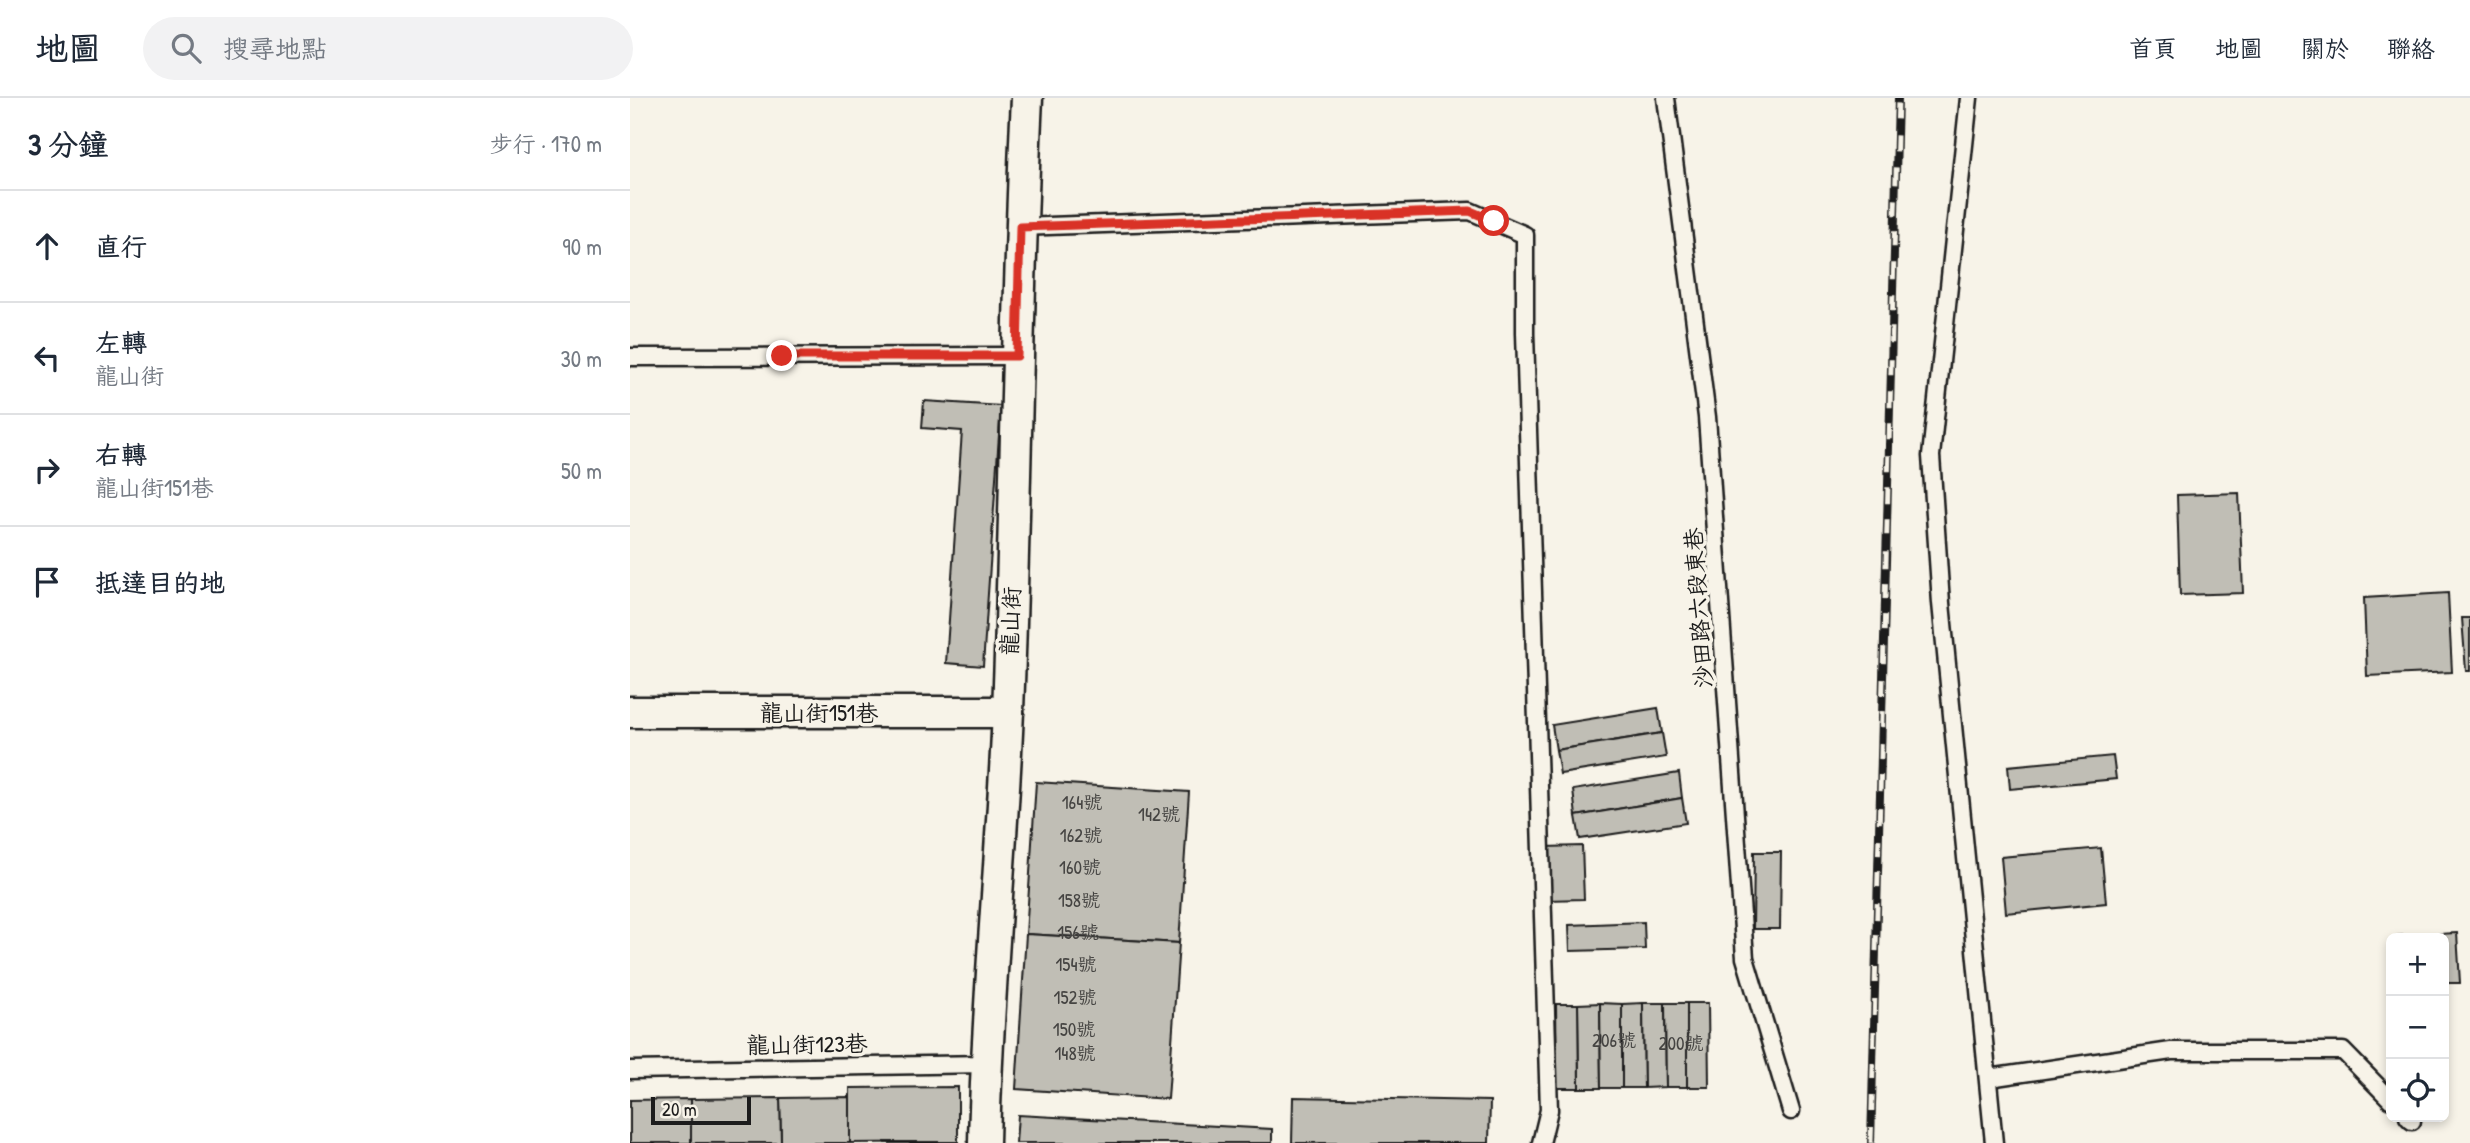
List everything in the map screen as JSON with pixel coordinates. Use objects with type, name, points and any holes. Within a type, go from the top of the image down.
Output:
[{"type":"street","name":"龍山街","points":[[984,1143],[986,1064],[1008,712],[1020,227],[1027,98]]},
{"type":"street","name":"龍山街151巷","points":[[630,712],[1008,712]]},
{"type":"lane","name":"沙田路六段東巷","points":[[1666,98],[1707,417],[1745,958],[1791,1111]]},
{"type":"lane","points":[[1969,98],[1931,456],[1943,616],[1994,1143]]},
{"type":"lane","points":[[1020,227],[1470,211],[1525,235],[1525,333],[1549,1110],[1541,1143]]},
{"type":"lane","points":[[630,356],[1017,356]]},
{"type":"lane","points":[[1989,1078],[2171,1051],[2343,1051],[2386,1095]]},
{"type":"lane","name":"龍山街123巷","points":[[630,1070],[986,1064]]},
{"type":"building","points":[[924,401],[1001,406],[983,666],[946,663],[962,431],[922,428]]},
{"type":"building","points":[[2239,493],[2243,593],[2180,595],[2177,495]]},
{"type":"building","points":[[2448,593],[2452,672],[2367,676],[2364,598]]},
{"type":"building","points":[[2462,618],[2470,618],[2470,671],[2466,671]]},
{"type":"building","points":[[1658,708],[1662,733],[1556,750],[1552,725]]},
{"type":"building","points":[[1662,733],[1666,757],[1560,774],[1556,750]]},
{"type":"building","points":[[2113,756],[2116,779],[2010,789],[2008,766]]},
{"type":"building","points":[[1679,773],[1682,798],[1576,816],[1573,790]]},
{"type":"building","points":[[1036,782],[1189,792],[1179,943],[1026,934]]},
{"type":"building","points":[[1682,798],[1686,823],[1580,839],[1576,816]]},
{"type":"building","points":[[1582,846],[1584,899],[1546,900],[1544,847]]},
{"type":"building","points":[[2101,848],[2106,903],[2006,913],[2001,857]]},
{"type":"building","points":[[1754,852],[1781,852],[1780,929],[1753,929]]},
{"type":"building","points":[[1644,922],[1645,949],[1570,951],[1569,925]]},
{"type":"building","points":[[2449,933],[2457,933],[2460,983],[2449,983]]},
{"type":"building","points":[[1026,934],[1179,943],[1168,1099],[1016,1089]]},
{"type":"building","points":[[1600,1003],[1601,1088],[1579,1088],[1578,1004]]},
{"type":"building","points":[[1600,1003],[1622,1004],[1622,1088],[1601,1088]]},
{"type":"building","points":[[1643,1003],[1644,1088],[1622,1088],[1622,1004]]},
{"type":"building","points":[[1643,1003],[1665,1003],[1666,1087],[1644,1088]]},
{"type":"building","points":[[1665,1003],[1687,1003],[1687,1087],[1666,1087]]},
{"type":"building","points":[[1687,1003],[1708,1003],[1709,1087],[1687,1087]]},
{"type":"building","points":[[1556,1004],[1578,1004],[1579,1088],[1557,1088]]},
{"type":"building","points":[[958,1087],[958,1142],[850,1143],[850,1088]]},
{"type":"building","points":[[850,1097],[850,1143],[781,1143],[780,1098]]},
{"type":"building","points":[[1293,1097],[1490,1101],[1489,1143],[1292,1143]]},
{"type":"building","points":[[780,1098],[781,1143],[691,1143],[691,1099]]},
{"type":"building","points":[[691,1099],[691,1143],[630,1143],[630,1100]]},
{"type":"building","points":[[1018,1115],[1272,1129],[1272,1143],[1016,1143]]},
{"type":"building","points":[[958,1142],[958,1143],[885,1143]]},
{"type":"railway","points":[[1871,1143],[1898,98]]},
{"type":"route","points":[[782,356],[1017,356],[1020,227],[1470,211],[1494,221]]}]
